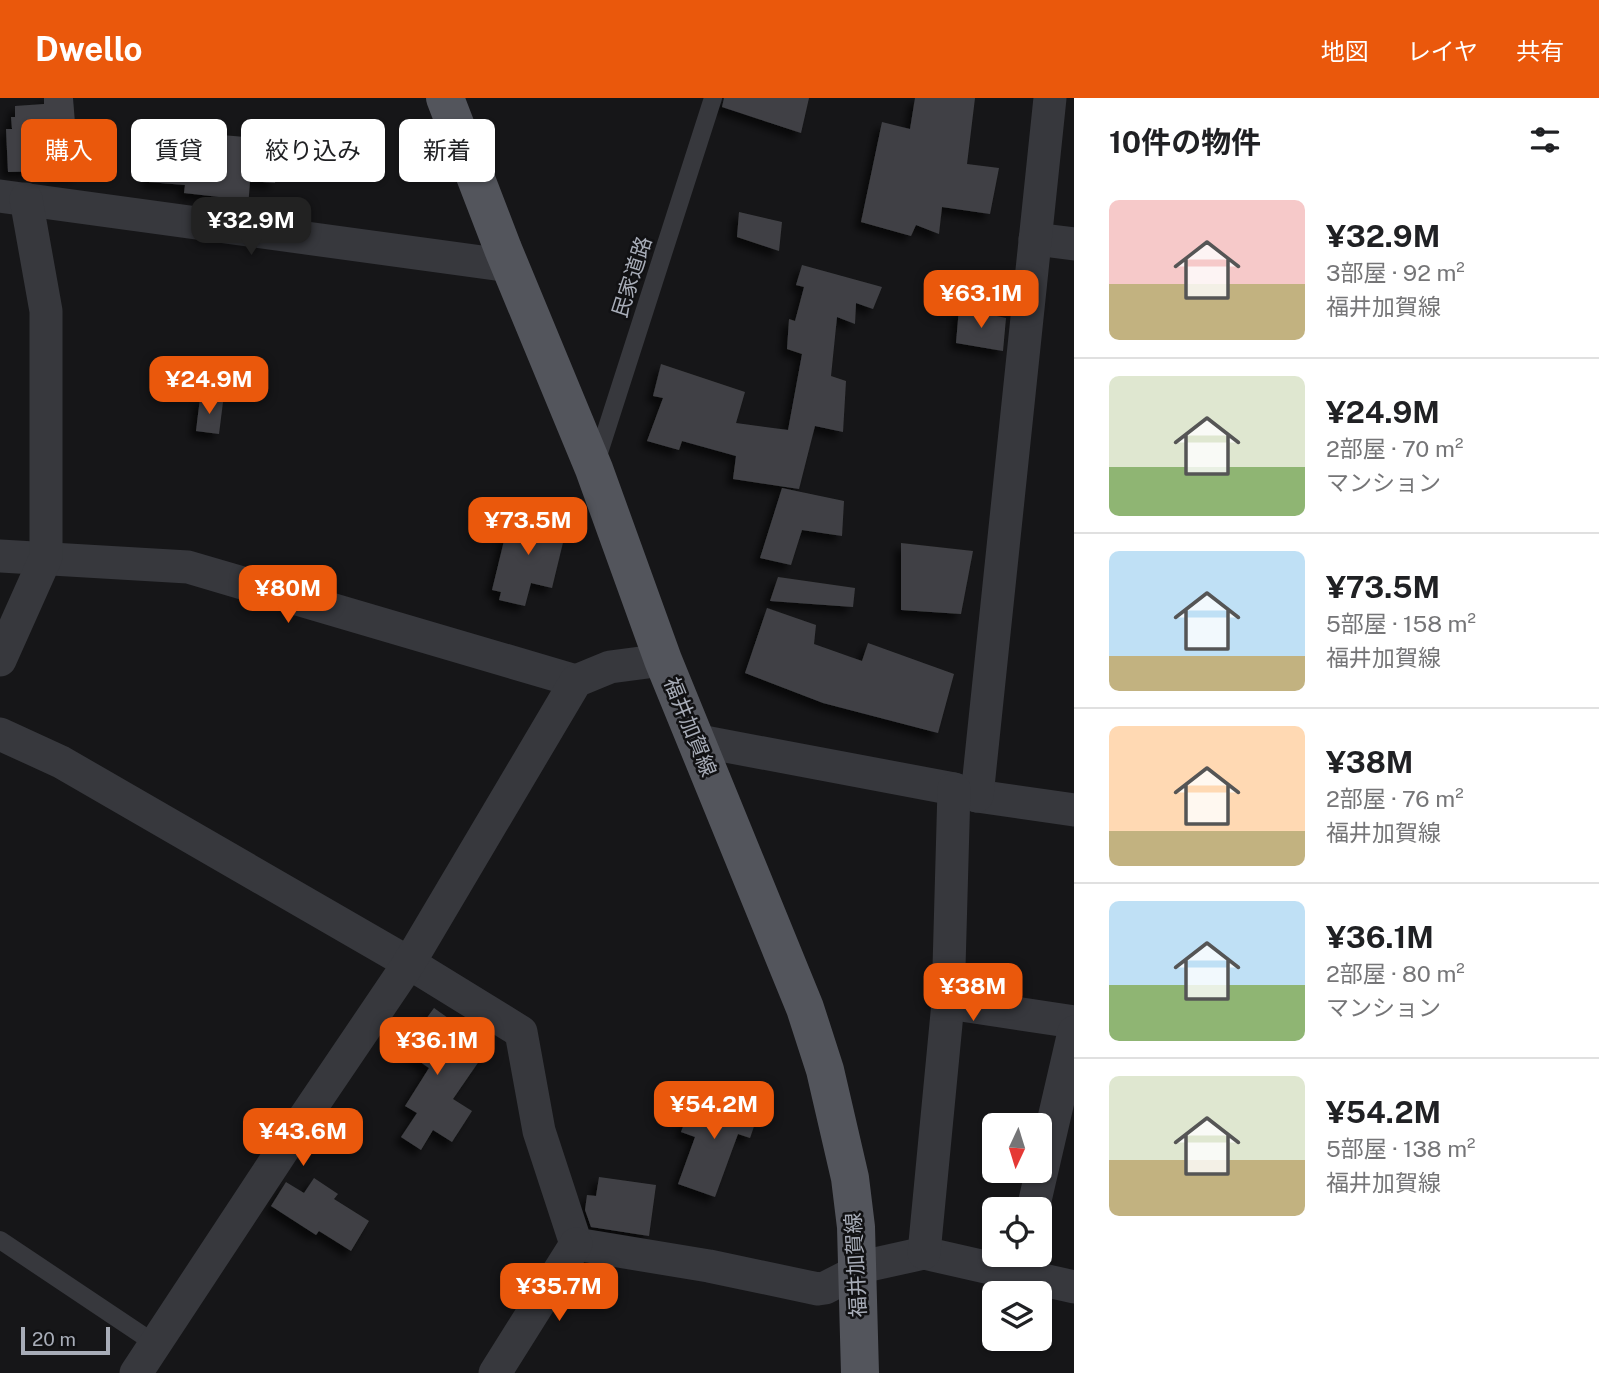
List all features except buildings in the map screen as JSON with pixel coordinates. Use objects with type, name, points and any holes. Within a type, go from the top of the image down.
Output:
[{"type":"main road","name":"福井加賀線","points":[[445,98],[510,266],[594,469],[663,660],[805,1008],[825,1070],[850,1178],[856,1227],[860,1373]]},
{"type":"street","points":[[924,1253],[966,792],[1050,98]]},
{"type":"street","points":[[0,660],[46,557],[46,311],[13,197],[510,266]]},
{"type":"street","points":[[1035,239],[1074,244]]},
{"type":"street","points":[[0,556],[188,567],[576,681]]},
{"type":"street","points":[[136,1373],[409,963],[576,681],[610,667],[663,660]]},
{"type":"street","points":[[0,734],[61,762],[409,963],[521,1032],[539,1131],[576,1244]]},
{"type":"street","points":[[695,740],[1074,810]]},
{"type":"street","points":[[948,1003],[1074,1022]]},
{"type":"street","points":[[1036,1197],[1074,1032]]},
{"type":"street","points":[[576,1244],[709,1266],[818,1289],[870,1265],[924,1253],[982,1260]]},
{"type":"street","points":[[495,1373],[576,1244]]},
{"type":"street","points":[[1027,1267],[1074,1287]]},
{"type":"lane","name":"民家道路","points":[[594,469],[713,98]]},
{"type":"lane","points":[[0,1240],[157,1345]]}]
